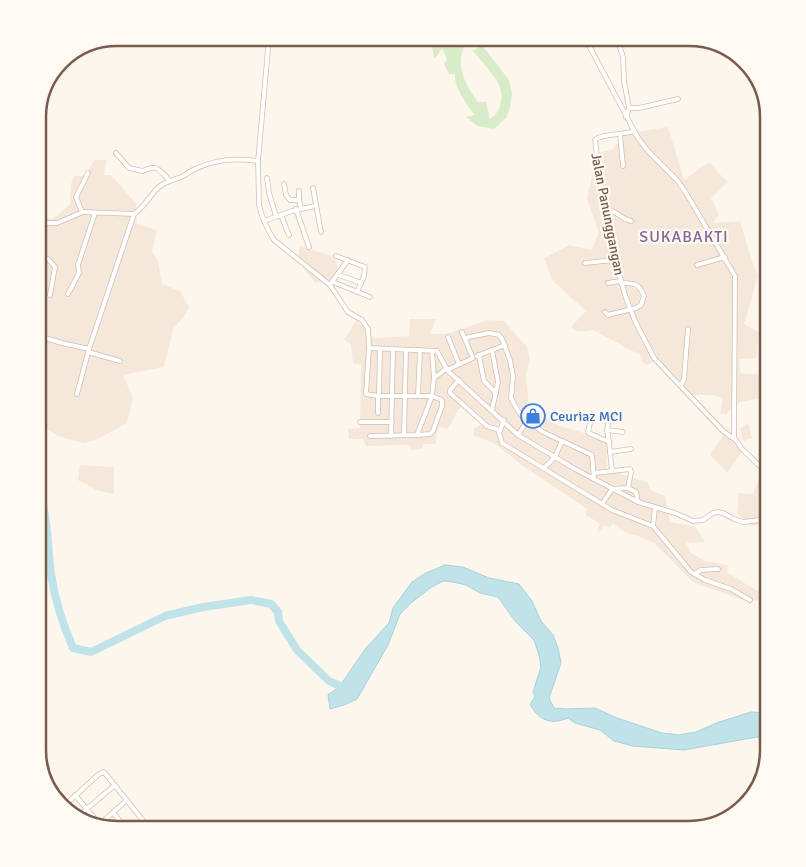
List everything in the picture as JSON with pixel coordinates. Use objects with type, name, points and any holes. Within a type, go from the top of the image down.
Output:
[{"type":"street","points":[[268,46],[258,161],[259,205],[264,221],[274,240],[331,283],[370,297]]},
{"type":"street","points":[[589,46],[634,131],[648,151],[677,180],[686,193],[725,257],[736,280],[732,423],[734,439]]},
{"type":"street","points":[[620,46],[623,54],[624,81],[629,108],[626,117]]},
{"type":"street","points":[[629,108],[639,108],[678,99]]},
{"type":"street","name":"Jalan Panunggangan","points":[[634,131],[620,135],[600,136],[595,140],[614,260],[630,309],[654,358],[723,431],[734,439],[760,466]]},
{"type":"street","points":[[620,135],[623,166]]},
{"type":"street","points":[[116,153],[129,168],[142,171],[155,167],[169,180]]},
{"type":"street","points":[[77,394],[89,350],[134,214],[144,206],[159,187],[169,180],[203,166],[234,158],[258,161]]},
{"type":"street","points":[[82,212],[76,197],[88,173]]},
{"type":"street","points":[[267,178],[269,192],[289,235]]},
{"type":"street","points":[[284,184],[286,195],[290,200],[299,200]]},
{"type":"street","points":[[313,188],[320,232]]},
{"type":"street","points":[[299,191],[299,209],[310,247]]},
{"type":"street","points":[[264,221],[299,209],[315,206]]},
{"type":"street","points":[[605,209],[612,210],[623,219],[631,221]]},
{"type":"street","points":[[46,224],[57,223],[82,212],[134,214]]},
{"type":"street","points":[[68,294],[78,273],[78,265],[95,213]]},
{"type":"street","points":[[336,256],[365,267],[366,270],[357,292]]},
{"type":"street","points":[[696,265],[725,257]]},
{"type":"street","points":[[46,258],[55,267],[50,294]]},
{"type":"street","points":[[331,283],[348,260]]},
{"type":"street","points":[[585,263],[614,260]]},
{"type":"street","points":[[339,274],[361,283]]},
{"type":"street","points":[[331,283],[348,312],[360,318],[366,325],[369,334],[366,394],[378,396],[432,396],[443,402],[434,429],[430,434],[370,436]]},
{"type":"street","points":[[605,312],[608,315],[630,309],[641,305],[644,300],[643,293],[635,283],[608,283]]},
{"type":"street","points":[[681,385],[684,379],[688,329]]},
{"type":"street","points":[[462,332],[473,358]]},
{"type":"street","points":[[465,339],[480,334],[495,333],[502,339],[512,376],[512,402],[527,421],[592,455],[594,479]]},
{"type":"street","points":[[448,337],[459,364]]},
{"type":"street","points":[[46,338],[89,350],[107,359],[120,361]]},
{"type":"street","points":[[434,378],[447,369],[505,345]]},
{"type":"street","points":[[369,348],[439,352],[447,369],[518,435],[638,502],[693,520],[703,520],[718,512],[743,522],[760,520]]},
{"type":"street","points":[[378,413],[380,350]]},
{"type":"street","points":[[391,436],[393,350]]},
{"type":"street","points":[[404,435],[406,350]]},
{"type":"street","points":[[418,396],[420,350]]},
{"type":"street","points":[[492,350],[498,376],[492,410]]},
{"type":"street","points":[[417,435],[432,396],[434,378],[432,351]]},
{"type":"street","points":[[479,355],[484,381],[496,393]]},
{"type":"street","points":[[459,380],[450,390],[450,393],[488,428],[499,430]]},
{"type":"street","points":[[592,414],[589,434],[609,442]]},
{"type":"street","points":[[610,414],[607,430],[612,471]]},
{"type":"street","points":[[504,420],[499,430],[502,443],[612,510],[653,526],[682,562],[695,574],[704,580],[731,589],[750,600]]},
{"type":"street","points":[[518,435],[527,421]]},
{"type":"street","points":[[360,422],[392,422]]},
{"type":"street","points":[[607,430],[622,432]]},
{"type":"street","points":[[544,468],[555,457],[562,441]]},
{"type":"street","points":[[610,452],[631,449]]},
{"type":"street","points":[[594,473],[630,469],[628,488]]},
{"type":"street","points":[[602,504],[612,488]]},
{"type":"street","points":[[612,488],[628,488],[636,492],[638,502]]},
{"type":"street","points":[[653,526],[655,508]]},
{"type":"street","points":[[695,574],[701,570],[718,569]]},
{"type":"street","points":[[69,801],[101,773],[106,774],[143,821]]},
{"type":"street","points":[[83,811],[115,784]]},
{"type":"street","points":[[75,795],[94,817]]},
{"type":"street","points":[[107,819],[127,800]]},
{"type":"street","points":[[113,813],[120,821]]},
{"type":"shaded area","points":[[668,127],[684,180],[709,162],[727,182],[711,198],[719,215],[712,223],[740,221],[758,276],[744,324],[759,332],[756,358],[739,359],[740,373],[760,374],[760,398],[740,402],[726,414],[720,414],[723,398],[712,395],[693,395],[671,371],[654,362],[646,365],[641,360],[640,355],[593,330],[578,332],[571,327],[586,311],[552,280],[544,258],[569,245],[591,250],[599,233],[587,199],[597,153],[613,149],[623,134]]},
{"type":"shaded area","points":[[94,160],[106,160],[104,175],[111,175],[136,204],[137,224],[157,230],[152,251],[158,261],[162,284],[180,291],[189,307],[173,329],[164,367],[123,375],[133,398],[127,423],[96,440],[83,443],[61,437],[46,429],[46,218],[53,219],[70,204],[71,184],[74,176],[85,176]]},
{"type":"shaded area","points":[[300,246],[335,257],[340,278],[315,283],[297,260]]},
{"type":"shaded area","points":[[410,319],[436,319],[430,334],[447,334],[488,320],[504,321],[527,347],[530,360],[526,374],[529,408],[559,426],[606,439],[607,470],[647,482],[651,490],[665,496],[670,522],[695,527],[705,542],[686,543],[691,553],[705,561],[728,565],[727,572],[760,593],[757,601],[741,599],[694,583],[654,543],[626,533],[613,524],[610,527],[604,525],[599,533],[597,529],[600,524],[585,514],[587,509],[523,466],[494,443],[473,435],[474,429],[481,424],[461,405],[447,430],[440,426],[436,435],[436,444],[423,444],[422,449],[412,450],[408,445],[366,446],[363,439],[349,439],[348,429],[360,428],[361,365],[353,363],[351,344],[344,340],[356,320],[375,338],[409,336]]},
{"type":"shaded area","points":[[748,423],[752,438],[743,441],[740,429]]},
{"type":"shaded area","points":[[724,435],[743,451],[727,472],[710,455]]},
{"type":"shaded area","points":[[80,465],[114,467],[114,494],[97,490],[78,480]]},
{"type":"shaded area","points":[[760,476],[760,524],[751,526],[737,513],[739,493],[753,494]]},
{"type":"green space","points":[[432,46],[464,46],[461,60],[463,75],[469,89],[478,102],[486,102],[490,119],[497,113],[501,103],[501,93],[496,79],[473,51],[483,46],[509,80],[512,93],[510,108],[506,118],[494,129],[478,126],[466,117],[475,115],[459,90],[455,74],[449,74],[444,64],[447,59],[442,48],[434,58]]},
{"type":"water","points":[[445,565],[463,567],[489,578],[519,584],[532,601],[541,621],[553,635],[558,648],[561,663],[549,698],[554,708],[595,708],[617,718],[662,733],[679,735],[696,732],[719,722],[751,712],[760,713],[760,737],[684,750],[633,746],[614,741],[600,730],[575,723],[568,718],[551,721],[541,718],[530,704],[535,697],[533,692],[541,667],[534,640],[515,621],[498,597],[480,593],[466,585],[443,581],[430,588],[400,614],[388,645],[357,699],[330,709],[328,695],[339,687],[366,648],[389,623],[393,608],[412,582],[426,573]]},
{"type":"waterway","points":[[46,527],[55,593],[73,648],[91,652],[165,616],[203,607],[251,600],[271,604],[278,612],[279,621],[297,650],[329,681],[347,689]]},
{"type":"place","name":"Ceuriaz MCI","points":[[533,416]]},
{"type":"district","name":"SUKABAKTI","points":[[684,236]]}]
